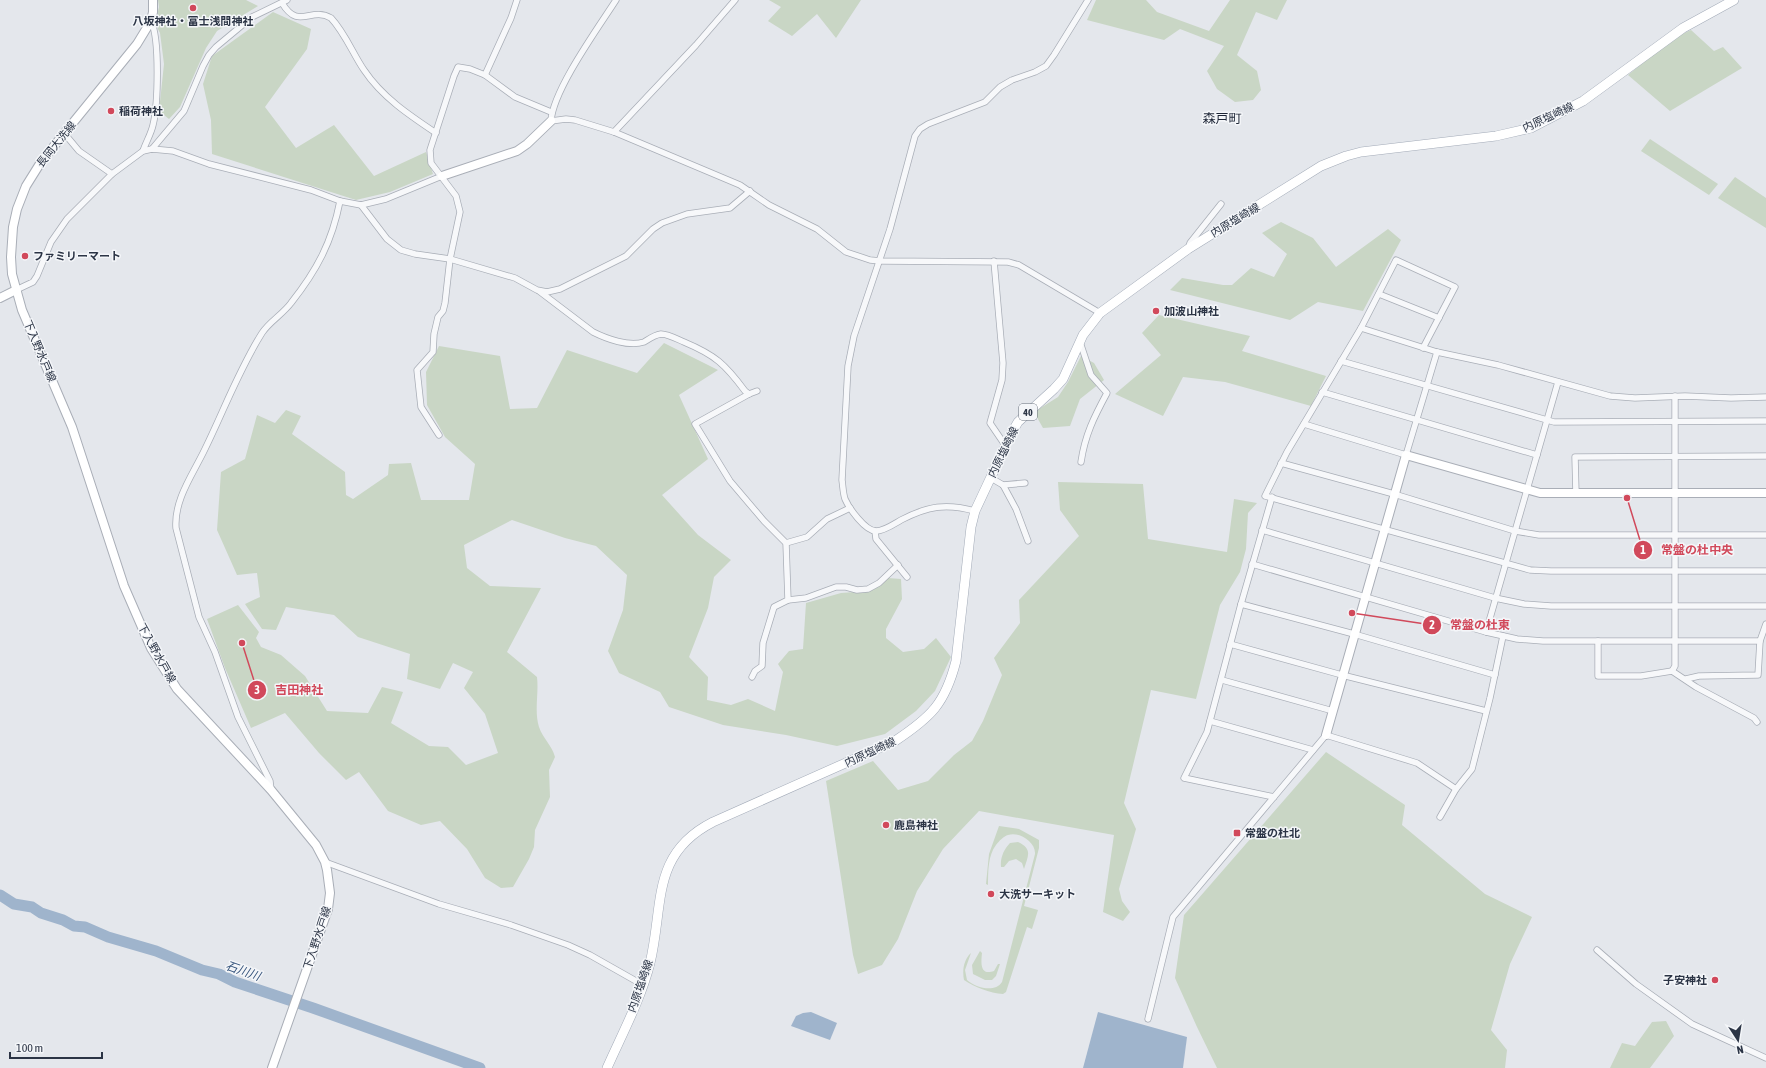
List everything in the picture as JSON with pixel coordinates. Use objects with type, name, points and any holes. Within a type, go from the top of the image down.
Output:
[{"type":"main road","name":"長岡大洗線","points":[[16,290],[12,274],[11,252],[13,227],[17,209],[26,186],[31,176],[64,133],[137,44],[151,21],[153,0]]},
{"type":"main road","name":"内原塩崎線","points":[[607,1068],[643,985],[650,963],[658,904],[663,883],[671,862],[684,842],[702,828],[713,822],[895,741],[921,724],[939,704],[951,680],[956,661],[971,528],[975,511],[1005,445],[1018,422],[1063,379],[1080,342],[1088,328],[1100,313],[1188,249],[1321,166],[1346,156],[1380,149],[1496,136],[1525,129],[1547,120],[1583,101],[1641,57],[1683,28],[1734,0]]},
{"type":"main road","points":[[442,176],[517,151],[527,144],[551,121]]},
{"type":"main road","points":[[0,298],[16,290]]},
{"type":"main road","name":"下入野水戸線","points":[[16,290],[22,310],[72,426],[124,586],[151,648],[177,689],[271,790],[310,837],[325,862],[329,885],[328,909],[272,1068]]},
{"type":"main road","points":[[1326,735],[1342,674],[1406,455],[1540,493],[1766,493]]},
{"type":"street","points":[[485,75],[511,18],[517,0]]},
{"type":"street","points":[[616,0],[574,66],[552,112],[551,121],[566,119],[575,120],[614,132],[750,191],[769,205],[817,229],[846,252],[870,260],[881,261],[1008,262],[1019,265],[1100,313]]},
{"type":"street","points":[[614,132],[696,45],[735,0]]},
{"type":"street","points":[[975,511],[957,506],[935,508],[911,515],[881,530],[875,531],[868,529],[850,508],[843,490],[842,480],[848,366],[854,336],[881,261],[915,136],[920,129],[942,118],[985,102],[1000,87],[1012,80],[1035,72],[1046,66],[1088,0]]},
{"type":"street","points":[[152,149],[168,132],[184,111],[203,66],[209,55],[216,47],[252,17],[284,2],[288,13],[293,16],[300,17],[319,14],[331,18],[364,71],[377,87],[399,107],[436,133]]},
{"type":"street","points":[[143,151],[151,133],[155,112],[155,34],[151,21]]},
{"type":"street","points":[[439,435],[421,407],[417,370],[433,352],[434,334],[438,317],[445,304],[450,259],[460,212],[456,196],[435,168],[430,158],[430,150],[458,67],[470,69],[485,75],[515,97],[552,112]]},
{"type":"street","points":[[64,133],[79,151],[112,174]]},
{"type":"street","points":[[16,290],[33,282],[51,242],[67,219],[112,174],[143,151],[152,149],[173,151],[209,164],[311,190],[340,201],[361,205],[386,199],[442,176]]},
{"type":"street","points":[[537,290],[547,292],[567,286],[626,256],[653,229],[662,223],[686,214],[730,208],[750,191]]},
{"type":"street","points":[[271,790],[270,781],[238,717],[215,652],[199,617],[175,519],[182,495],[218,423],[246,360],[263,331],[292,303],[319,261],[332,235],[340,201]]},
{"type":"street","points":[[1188,249],[1190,243],[1221,204]]},
{"type":"street","points":[[361,205],[387,239],[401,250],[415,254],[450,259],[515,278],[537,290],[593,332],[602,336],[623,342],[635,343],[642,342],[661,334],[668,335],[701,349],[722,363],[749,394]]},
{"type":"street","points":[[1423,348],[1454,287],[1396,260],[1361,328],[1281,463],[1265,496],[1505,564],[1540,571],[1766,571]]},
{"type":"street","points":[[994,261],[1003,363],[1002,380],[990,423],[1005,445]]},
{"type":"street","points":[[1379,294],[1439,318]]},
{"type":"street","points":[[1361,328],[1437,352],[1498,365],[1610,396],[1635,398],[1675,396],[1766,397]]},
{"type":"street","points":[[1080,342],[1091,375],[1107,393],[1090,425],[1084,442],[1081,462]]},
{"type":"street","points":[[1304,424],[1406,455],[1437,352]]},
{"type":"street","points":[[1341,361],[1554,422],[1766,421]]},
{"type":"street","points":[[1486,632],[1558,382]]},
{"type":"street","points":[[757,391],[695,424],[730,481],[764,521],[786,542],[788,600]]},
{"type":"street","points":[[1322,392],[1537,455]]},
{"type":"street","points":[[1672,671],[1675,666],[1675,396]]},
{"type":"street","points":[[1576,494],[1576,457],[1766,456]]},
{"type":"street","points":[[1281,463],[1394,494],[1515,531],[1549,536],[1766,535]]},
{"type":"street","points":[[991,478],[1003,485],[1016,509],[1028,541]]},
{"type":"street","points":[[1003,485],[1025,483]]},
{"type":"street","points":[[1272,497],[1252,564],[1207,732],[1184,778],[1274,797]]},
{"type":"street","points":[[786,542],[807,537],[828,519],[850,508]]},
{"type":"street","points":[[1262,530],[1495,598],[1524,604],[1551,606],[1766,606]]},
{"type":"street","points":[[875,531],[876,538],[907,577]]},
{"type":"street","points":[[1252,564],[1503,636],[1543,641],[1760,641]]},
{"type":"street","points":[[752,677],[755,671],[762,666],[763,643],[774,607],[788,600],[806,598],[836,587],[846,587],[857,590],[868,589],[879,582],[898,565]]},
{"type":"street","points":[[1241,604],[1354,634],[1495,675]]},
{"type":"street","points":[[1686,679],[1699,676],[1758,675],[1760,641],[1766,624]]},
{"type":"street","points":[[1440,817],[1456,789],[1472,769],[1503,636]]},
{"type":"street","points":[[1598,641],[1598,676],[1641,676],[1672,671],[1696,687],[1754,718],[1757,722]]},
{"type":"street","points":[[1230,644],[1486,711]]},
{"type":"street","points":[[1222,680],[1333,711]]},
{"type":"street","points":[[1210,721],[1313,750]]},
{"type":"street","points":[[1148,1019],[1173,917],[1241,838],[1326,735],[1417,763],[1456,789]]},
{"type":"street","points":[[325,862],[439,904],[510,925],[568,945],[590,955],[643,985]]},
{"type":"street","points":[[1597,950],[1636,984],[1692,1024],[1766,1058]]},
{"type":"green space","points":[[158,0],[246,0],[258,6],[217,31],[206,48],[180,107],[169,119],[159,111],[164,64],[160,33],[155,23],[159,7]]},
{"type":"green space","points":[[769,0],[861,0],[836,38],[817,14],[792,36],[768,21],[781,7]]},
{"type":"green space","points":[[1096,0],[1146,0],[1157,12],[1209,31],[1230,0],[1287,0],[1277,20],[1256,12],[1237,55],[1257,71],[1261,90],[1253,100],[1235,102],[1217,89],[1207,71],[1224,46],[1180,29],[1164,40],[1087,20]]},
{"type":"green space","points":[[273,12],[311,29],[307,49],[265,107],[296,148],[334,125],[374,176],[426,152],[433,174],[390,192],[356,200],[212,154],[211,120],[203,84],[212,56]]},
{"type":"green space","points":[[1691,30],[1714,51],[1723,47],[1742,68],[1670,111],[1628,75],[1673,38]]},
{"type":"green space","points":[[1650,139],[1718,184],[1709,195],[1641,151]]},
{"type":"green space","points":[[1735,177],[1766,198],[1766,228],[1718,198]]},
{"type":"green space","points":[[1281,222],[1313,238],[1336,267],[1388,229],[1401,240],[1363,311],[1318,302],[1290,320],[1170,290],[1182,278],[1223,285],[1232,285],[1251,268],[1274,277],[1287,254],[1262,233]]},
{"type":"green space","points":[[1159,315],[1250,336],[1242,351],[1326,376],[1311,406],[1225,382],[1183,377],[1163,416],[1115,394],[1161,355],[1142,333]]},
{"type":"green space","points":[[664,343],[718,370],[679,395],[708,459],[662,495],[698,535],[731,560],[714,577],[708,608],[689,657],[708,677],[707,700],[731,705],[748,699],[775,711],[783,672],[778,664],[789,651],[803,649],[806,603],[841,593],[868,591],[888,578],[901,579],[902,599],[886,629],[886,638],[903,652],[924,649],[936,638],[951,657],[935,691],[916,711],[885,734],[837,746],[786,735],[723,725],[669,707],[660,692],[619,673],[608,651],[623,610],[627,575],[596,546],[565,538],[512,520],[464,545],[467,568],[490,586],[541,588],[507,652],[537,677],[537,708],[539,727],[555,757],[549,770],[550,797],[535,830],[534,847],[513,887],[501,888],[485,878],[467,849],[440,821],[421,825],[388,811],[359,772],[346,780],[319,753],[285,713],[251,728],[225,668],[207,619],[238,605],[259,632],[256,638],[261,647],[281,655],[305,676],[327,711],[368,713],[382,687],[403,692],[391,723],[429,746],[448,747],[466,765],[498,753],[485,714],[464,688],[473,672],[453,663],[440,689],[407,679],[410,654],[358,637],[334,615],[286,607],[276,630],[262,629],[245,604],[260,597],[257,573],[237,575],[217,530],[221,472],[245,459],[257,415],[275,423],[286,410],[301,416],[292,434],[345,472],[346,495],[353,499],[388,475],[389,464],[411,463],[421,500],[469,500],[475,464],[445,437],[427,405],[426,372],[439,346],[500,356],[510,409],[537,408],[567,350],[637,373]]},
{"type":"green space","points":[[1081,356],[1094,363],[1104,380],[1080,399],[1070,426],[1043,428],[1034,412],[1058,397],[1068,382]]},
{"type":"green space","points":[[1058,482],[1143,484],[1148,539],[1227,552],[1234,499],[1257,503],[1248,513],[1246,549],[1240,572],[1220,605],[1196,699],[1151,690],[1124,803],[1136,829],[1119,889],[1122,901],[1130,912],[1123,921],[1103,912],[1114,835],[979,811],[943,849],[917,891],[898,939],[882,965],[858,974],[853,955],[826,781],[873,761],[898,790],[928,781],[954,755],[972,741],[983,721],[1002,675],[994,658],[1020,623],[1019,600],[1079,536],[1060,510]]},
{"type":"green space","points":[[1326,752],[1405,805],[1402,825],[1485,894],[1532,917],[1510,964],[1491,1030],[1507,1050],[1505,1068],[1217,1068],[1175,978],[1184,915]]},
{"type":"green space","points":[[999,826],[1019,829],[1039,840],[1039,848],[1024,906],[1038,910],[1032,929],[1027,927],[1006,992],[1003,994],[988,991],[972,985],[964,980],[963,972],[965,962],[971,953],[965,970],[967,980],[975,985],[985,988],[995,987],[1002,982],[1035,854],[1033,845],[1026,838],[1012,834],[1005,836],[996,845],[991,854],[988,885],[986,884],[989,854]]},
{"type":"green space","points":[[1018,842],[1028,850],[1028,857],[1024,869],[1022,863],[1016,859],[1009,861],[1004,867],[1001,867],[1002,857],[1006,848],[1010,843]]},
{"type":"green space","points":[[980,951],[982,953],[982,968],[986,972],[994,971],[998,964],[1000,964],[996,976],[992,980],[985,980],[973,974],[972,965]]},
{"type":"green space","points":[[1666,1021],[1674,1036],[1650,1068],[1610,1068],[1622,1043],[1635,1046],[1652,1022]]},
{"type":"water","points":[[811,1012],[837,1023],[830,1040],[791,1026],[796,1016]]},
{"type":"water","points":[[1098,1012],[1187,1037],[1183,1068],[1083,1068]]},
{"type":"waterway","name":"石川川","points":[[0,895],[14,904],[32,907],[41,913],[63,920],[74,926],[85,927],[108,937],[156,951],[202,970],[219,974],[235,982],[313,1008],[480,1068]]},
{"type":"place","name":"八坂神社・冨士浅間神社","points":[[193,8]]},
{"type":"place","name":"稲荷神社","points":[[111,111]]},
{"type":"place","name":"ファミリーマート","points":[[25,256]]},
{"type":"place","name":"加波山神社","points":[[1156,311]]},
{"type":"place","name":"常盤の杜中央","points":[[1627,498]]},
{"type":"place","name":"常盤の杜東","points":[[1352,613]]},
{"type":"place","name":"吉田神社","points":[[242,643]]},
{"type":"place","name":"鹿島神社","points":[[886,825]]},
{"type":"place","name":"常盤の杜北","points":[[1237,833]]},
{"type":"place","name":"大洗サーキット","points":[[991,894]]},
{"type":"place","name":"子安神社","points":[[1715,980]]},
{"type":"district","name":"森戸町","points":[[1222,118]]}]
